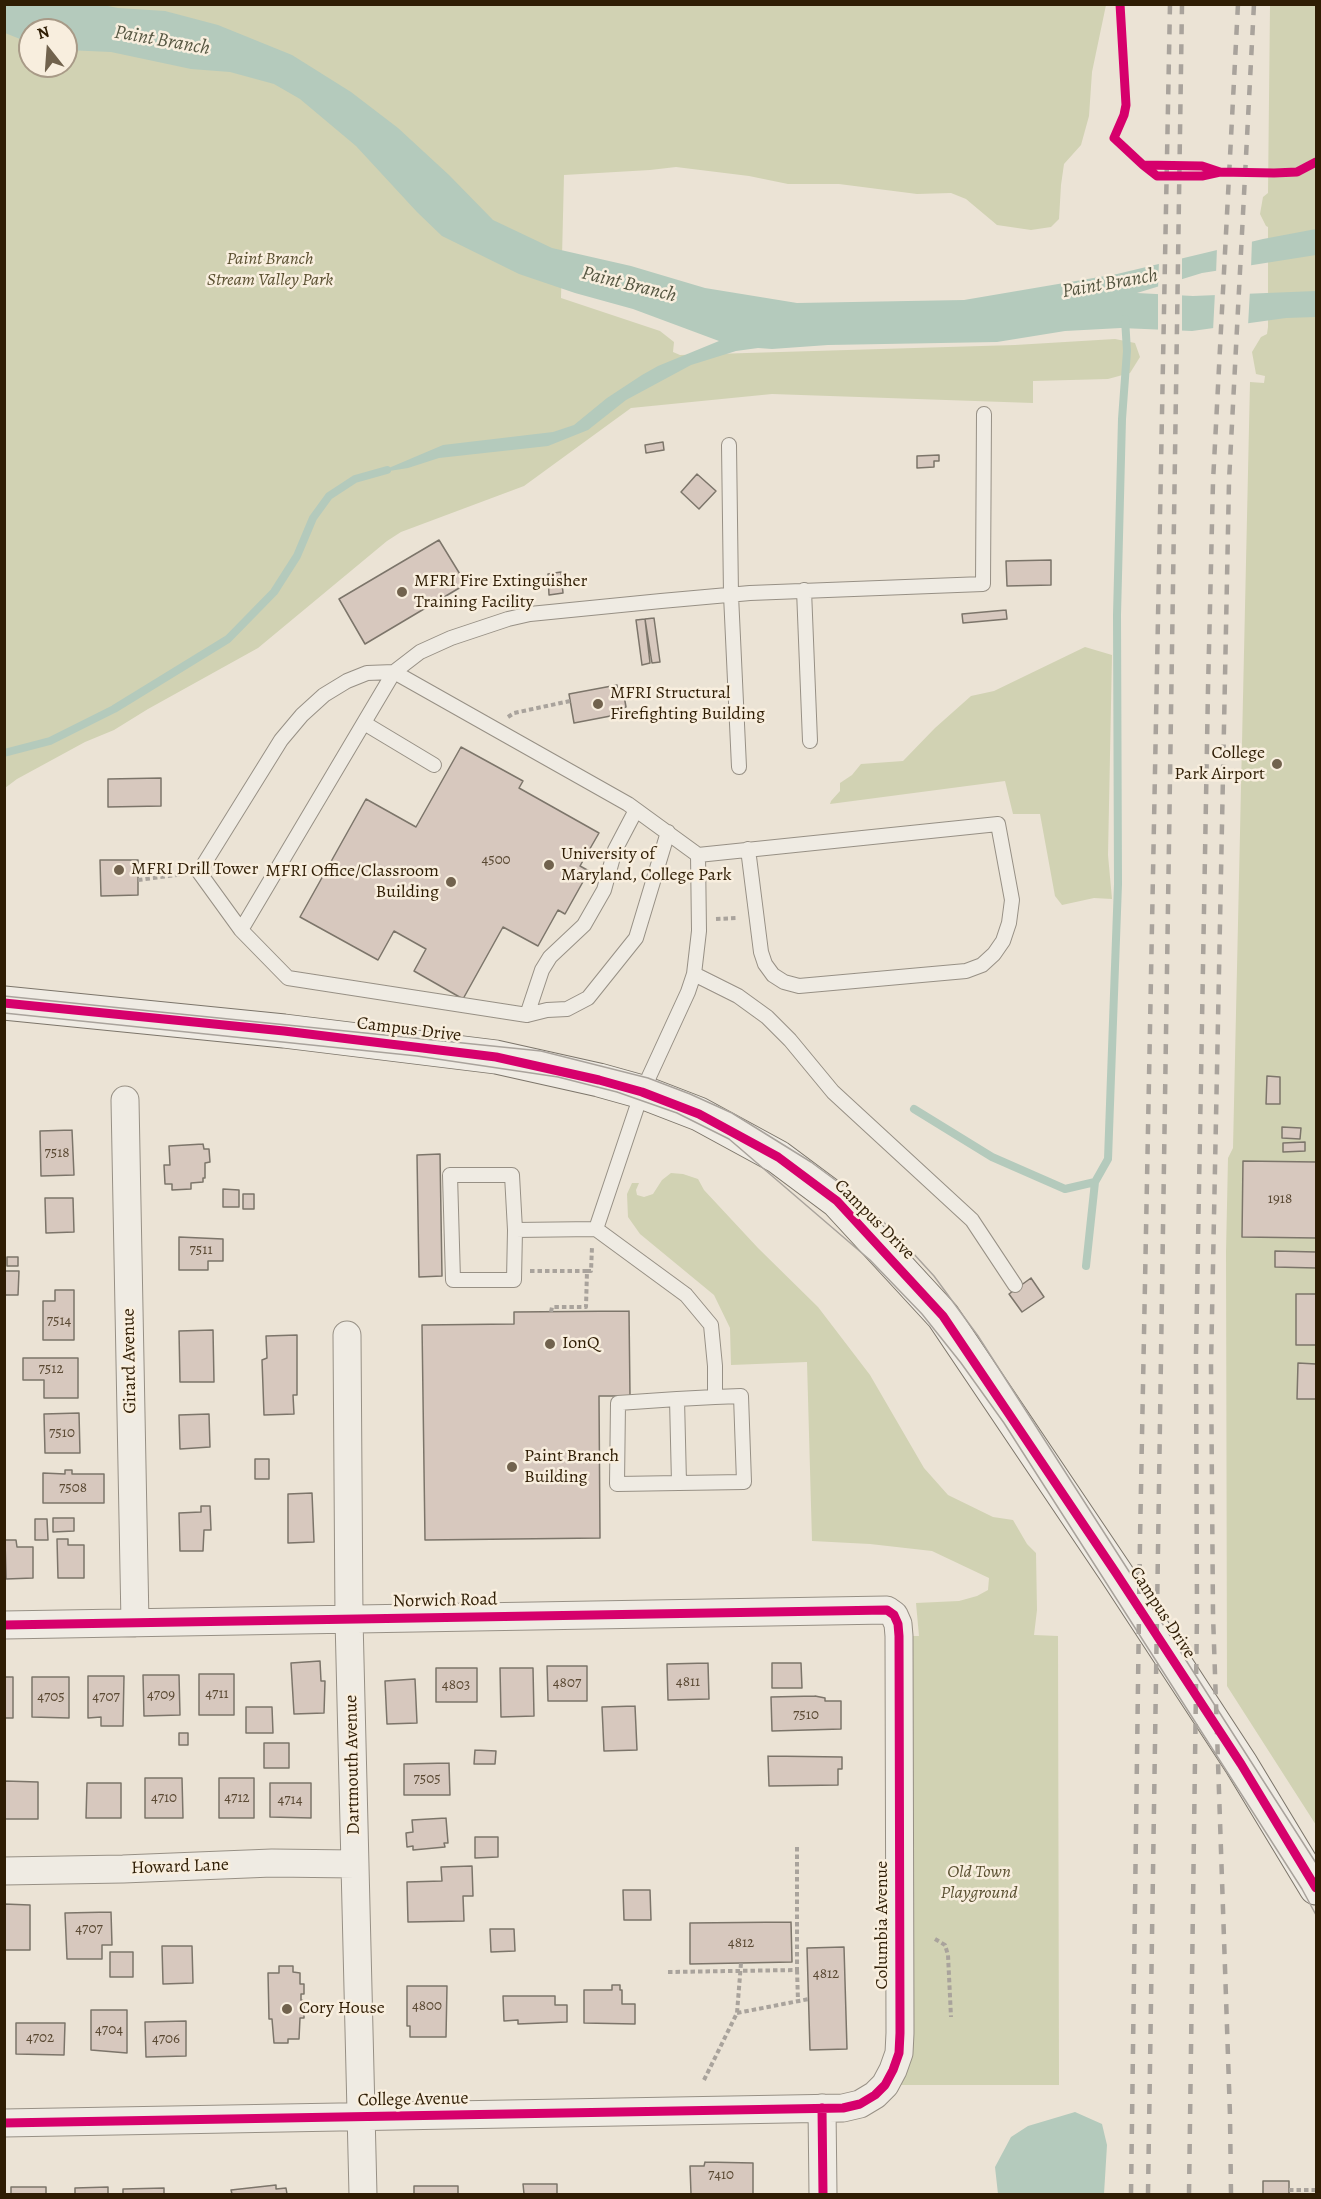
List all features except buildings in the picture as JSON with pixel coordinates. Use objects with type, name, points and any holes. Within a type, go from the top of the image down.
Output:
[{"type":"main road","name":"Campus Drive","points":[[4,1003],[284,1031],[496,1057],[642,1092],[699,1114],[787,1163],[837,1201],[943,1316],[1116,1573],[1216,1726],[1317,1888]]},
{"type":"street","name":"Girard Avenue","points":[[125,1100],[135,1623]]},
{"type":"street","name":"Dartmouth Avenue","points":[[347,1335],[349,1619],[363,2194]]},
{"type":"street","name":"Norwich Road","points":[[4,1625],[886,1610]]},
{"type":"street","name":"Columbia Avenue","points":[[822,2108],[843,2108],[860,2104],[875,2095],[885,2085],[898,2053],[899,1636],[898,1624],[894,1615],[886,1610]]},
{"type":"street","name":"Howard Lane","points":[[4,1871],[272,1863],[356,1864]]},
{"type":"street","name":"College Avenue","points":[[4,2123],[822,2108]]},
{"type":"street","points":[[822,2108],[823,2194]]},
{"type":"lane","points":[[242,930],[394,672],[420,652],[450,638],[508,619],[541,613],[804,590],[983,584],[984,414]]},
{"type":"lane","points":[[729,446],[731,595],[739,767]]},
{"type":"lane","points":[[804,590],[810,741]]},
{"type":"lane","points":[[668,832],[636,938],[588,998],[567,1009],[547,1010],[527,1015],[288,978],[242,930],[199,872],[282,740],[302,715],[324,695],[347,681],[367,673],[394,672],[636,810],[668,832],[698,855],[748,849],[998,824],[1012,900],[1009,923],[1003,941],[994,954],[982,965],[966,971],[799,986],[784,982],[773,975],[765,964],[761,952],[748,849]]},
{"type":"lane","points":[[364,723],[434,765]]},
{"type":"lane","points":[[527,1015],[542,970],[550,957],[584,925],[604,890],[615,850],[636,810]]},
{"type":"lane","points":[[596,1229],[642,1092],[694,974],[699,931],[698,855]]},
{"type":"lane","points":[[694,974],[738,996],[767,1017],[833,1092],[972,1220],[1015,1285]]},
{"type":"lane","points":[[450,1175],[512,1175],[515,1230],[514,1280],[453,1280],[450,1175]]},
{"type":"lane","points":[[515,1230],[596,1229],[686,1295],[711,1325],[715,1397]]},
{"type":"lane","points":[[741,1396],[744,1482],[617,1484],[618,1403],[677,1399],[741,1396]]},
{"type":"lane","points":[[677,1399],[679,1483]]},
{"type":"path","points":[[492,727],[514,713],[570,701]]},
{"type":"path","points":[[138,880],[199,872]]},
{"type":"path","points":[[515,1271],[591,1271],[591,1250],[596,1229]]},
{"type":"path","points":[[551,1312],[552,1307],[586,1307],[587,1270]]},
{"type":"path","points":[[797,1844],[798,2001]]},
{"type":"path","points":[[935,1939],[945,1945],[951,2017]]},
{"type":"path","points":[[704,2080],[737,2013],[741,1963]]},
{"type":"path","points":[[668,1972],[797,1970]]},
{"type":"path","points":[[737,2013],[809,1999]]},
{"type":"path","points":[[1289,2190],[1317,2190]]},
{"type":"green space","name":"Paint Branch Stream Valley Park","points":[[5,5],[1106,5],[1092,72],[1089,116],[1081,145],[1064,164],[1059,219],[1051,227],[1031,230],[997,225],[966,199],[951,193],[917,194],[839,184],[788,184],[749,176],[676,167],[564,175],[561,298],[660,331],[674,342],[673,352],[680,355],[1015,345],[1115,339],[1135,343],[1140,357],[1130,373],[1108,379],[1033,381],[1033,403],[772,394],[631,408],[524,486],[401,532],[387,541],[258,648],[114,730],[85,742],[17,779],[5,788]]},
{"type":"green space","name":"College Park Airport","points":[[1270,5],[1316,5],[1316,1825],[1227,1686],[1226,1252],[1228,1158],[1233,1148],[1250,382],[1264,383],[1265,376],[1256,374],[1252,352],[1261,337],[1267,334],[1268,327],[1268,227],[1260,214],[1263,197],[1268,193]]},
{"type":"green space","points":[[1085,647],[1112,655],[1108,855],[1112,899],[1094,898],[1062,905],[1055,896],[1040,814],[1013,814],[1005,781],[830,804],[840,791],[840,783],[852,775],[861,764],[903,761],[971,696],[994,691]]},
{"type":"green space","name":"Old Town Playground","points":[[671,1173],[698,1179],[704,1190],[758,1248],[818,1307],[870,1375],[924,1468],[948,1495],[993,1517],[1013,1520],[1027,1544],[1036,1553],[1037,1610],[1034,1635],[1058,1636],[1059,2085],[885,2085],[899,1636],[919,1636],[916,1603],[959,1601],[977,1596],[988,1590],[989,1578],[932,1551],[870,1544],[812,1541],[807,1362],[731,1365],[730,1328],[714,1295],[640,1234],[628,1217],[627,1194],[632,1183],[639,1183],[636,1190],[637,1195],[644,1197],[653,1194],[662,1180]]},
{"type":"water","name":"Paint Branch","points":[[4,5],[103,5],[165,11],[218,25],[292,55],[351,92],[398,128],[493,220],[552,248],[631,266],[705,288],[797,303],[964,300],[1117,274],[1263,239],[1316,229],[1316,255],[1202,273],[1137,293],[1193,296],[1316,291],[1316,317],[1286,318],[1192,331],[1121,328],[1065,331],[997,342],[828,345],[736,351],[691,365],[626,400],[588,430],[548,446],[439,458],[408,468],[377,473],[443,445],[553,432],[574,425],[607,398],[642,375],[719,341],[633,309],[519,274],[442,236],[356,146],[300,99],[274,84],[230,72],[191,69],[111,52],[78,51],[78,18],[18,18],[18,38],[5,33]]},
{"type":"water","points":[[1075,2112],[1102,2124],[1107,2145],[1104,2194],[998,2194],[995,2167],[1011,2137],[1028,2126]]},
{"type":"pier","points":[[1252,239],[1251,269],[1216,274],[1217,247]]},
{"type":"pier","points":[[1182,255],[1182,282],[1158,289],[1159,261]]},
{"type":"pier","points":[[1250,290],[1248,326],[1213,331],[1215,292]]},
{"type":"pier","points":[[1158,291],[1182,293],[1182,333],[1158,333]]},
{"type":"waterway","points":[[914,1109],[992,1157],[1065,1189],[1095,1182],[1108,1159],[1118,884],[1117,615],[1122,419],[1127,351],[1125,319]]},
{"type":"waterway","points":[[4,753],[50,741],[114,709],[228,639],[274,592],[297,556],[313,518],[329,496],[355,479],[387,470]]},
{"type":"waterway","points":[[1086,1266],[1095,1182]]},
{"type":"tram line","points":[[4,996],[541,1051],[648,1078],[690,1094],[732,1113],[811,1162],[850,1191],[890,1228],[934,1276],[978,1336],[1316,1863]]},
{"type":"tram line","points":[[4,1013],[417,1056],[558,1077],[617,1092],[677,1113],[729,1139],[870,1260],[922,1314],[961,1363],[1004,1423],[1302,1889],[1316,1915]]},
{"type":"railway","points":[[1131,2194],[1140,1539],[1170,4]]},
{"type":"railway","points":[[1148,2194],[1182,4]]},
{"type":"railway","points":[[1189,2194],[1197,1615],[1196,1354],[1208,689],[1213,482],[1238,4]]},
{"type":"railway","points":[[1231,2194],[1213,1615],[1211,1364],[1229,481],[1254,4]]},
{"type":"cycle path","points":[[1120,4],[1126,105],[1114,138],[1143,165]]},
{"type":"cycle path","points":[[1220,172],[1202,176],[1157,176],[1143,165],[1202,166],[1220,172],[1274,173],[1297,172],[1316,162]]},
{"type":"cycle path","points":[[4,1003],[284,1031],[496,1057],[642,1092],[699,1114],[778,1157],[837,1201],[943,1316],[1241,1764],[1316,1888]]},
{"type":"cycle path","points":[[4,1625],[887,1610],[894,1615],[898,1624],[899,1636],[900,2033],[899,2053],[885,2085],[875,2095],[860,2104],[843,2108],[4,2123]]},
{"type":"cycle path","points":[[822,2108],[823,2194]]},
{"type":"place","name":"MFRI Fire Extinguisher Training Facility","points":[[402,592]]},
{"type":"place","name":"MFRI Structural Firefighting Building","points":[[598,704]]},
{"type":"place","name":"College Park Airport","points":[[1277,764]]},
{"type":"place","name":"University of Maryland, College Park","points":[[549,865]]},
{"type":"place","name":"MFRI Drill Tower","points":[[119,870]]},
{"type":"place","name":"MFRI Office/Classroom Building","points":[[451,882]]},
{"type":"place","name":"IonQ","points":[[550,1344]]},
{"type":"place","name":"Paint Branch Building","points":[[512,1467]]},
{"type":"place","name":"Cory House","points":[[287,2009]]}]
